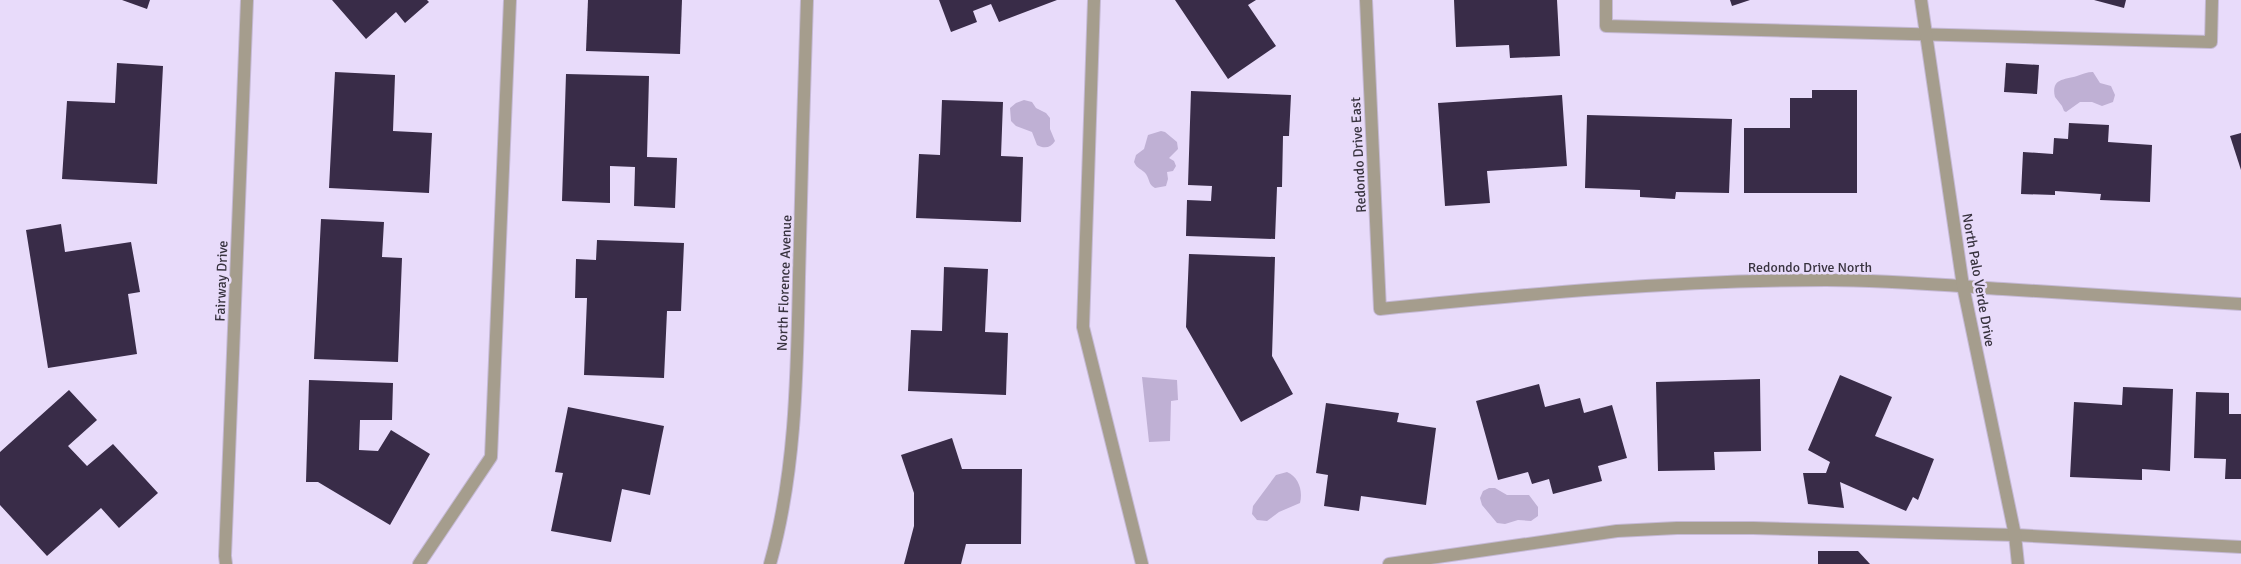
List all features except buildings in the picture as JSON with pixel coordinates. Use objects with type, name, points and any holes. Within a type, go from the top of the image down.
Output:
[{"type":"street","name":"Fairway Drive","points":[[226,564],[247,0]]},
{"type":"street","points":[[419,564],[491,457],[510,0]]},
{"type":"street","name":"North Florence Avenue","points":[[770,564],[784,501],[794,400],[807,0]]},
{"type":"street","points":[[1094,0],[1083,326],[1142,564]]},
{"type":"street","name":"Redondo Drive East","points":[[1366,0],[1380,309]]},
{"type":"street","points":[[1606,0],[1606,26],[2211,42],[2212,0]]},
{"type":"street","name":"North Palo Verde Drive","points":[[1921,0],[1963,286],[2015,535],[2018,564]]},
{"type":"street","name":"Redondo Drive North","points":[[1380,309],[1519,295],[1697,283],[1828,280],[1963,286],[2241,304]]},
{"type":"street","points":[[1390,564],[1617,531],[1677,528],[1763,528],[2015,535],[2241,547]]},
{"type":"shaded area","points":[[2093,72],[2100,83],[2111,86],[2115,95],[2113,102],[2102,106],[2092,102],[2080,102],[2066,112],[2064,111],[2055,97],[2054,91],[2057,83],[2063,79]]},
{"type":"shaded area","points":[[1024,100],[1032,102],[1036,108],[1046,113],[1050,118],[1050,129],[1055,141],[1049,146],[1042,147],[1037,145],[1032,132],[1016,126],[1011,121],[1010,108]]},
{"type":"shaded area","points":[[1161,131],[1177,142],[1178,149],[1169,158],[1174,161],[1176,166],[1173,171],[1167,172],[1166,186],[1155,188],[1150,183],[1146,174],[1134,162],[1136,155],[1144,149],[1148,135]]},
{"type":"shaded area","points":[[1142,377],[1177,380],[1178,400],[1171,401],[1170,441],[1149,442]]},
{"type":"shaded area","points":[[1287,472],[1295,477],[1299,485],[1300,503],[1279,512],[1267,521],[1257,520],[1252,514],[1253,506],[1276,475]]},
{"type":"shaded area","points":[[1495,488],[1507,495],[1529,495],[1538,507],[1538,516],[1531,521],[1518,520],[1505,524],[1497,523],[1482,505],[1480,498],[1483,491]]}]
